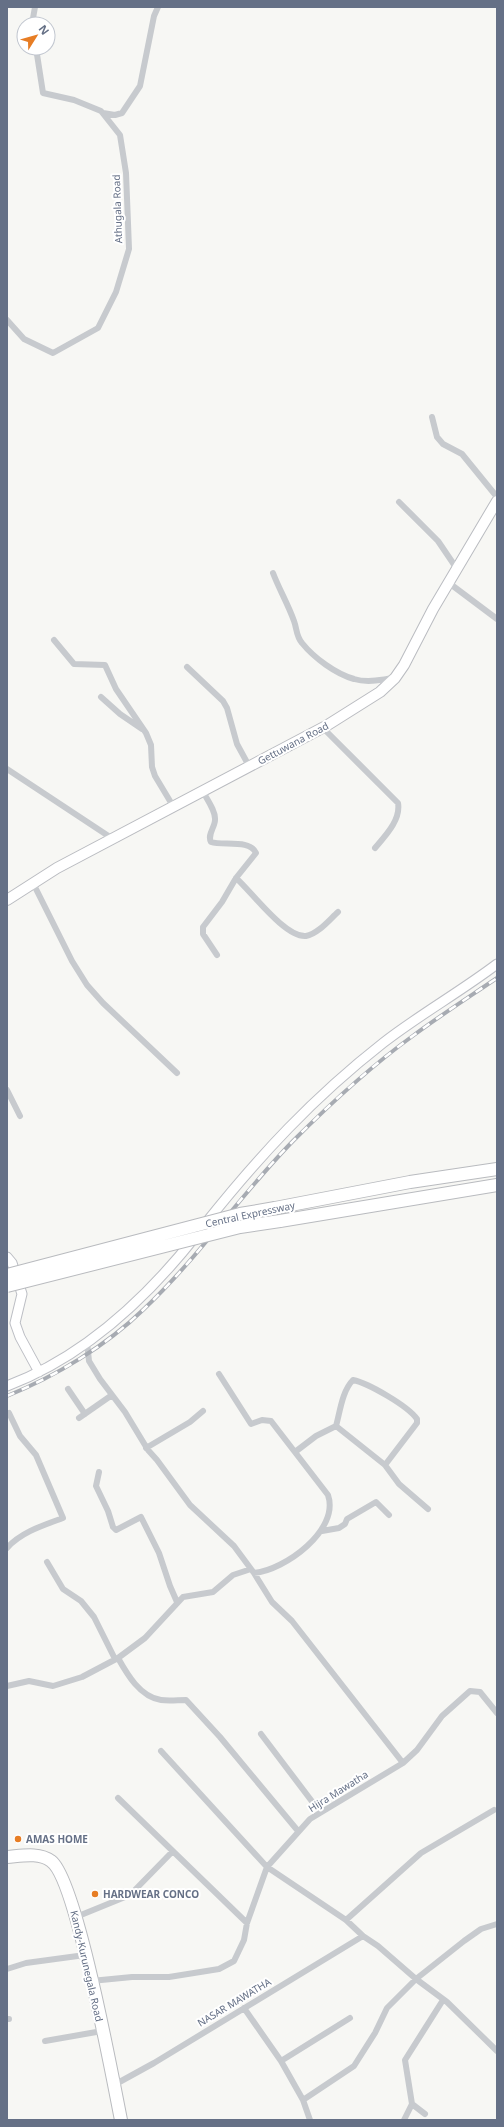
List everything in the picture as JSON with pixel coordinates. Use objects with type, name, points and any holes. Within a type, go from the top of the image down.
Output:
[{"type":"highway","name":"Central Expressway","points":[[7,1274],[240,1214],[410,1182],[497,1169]]},
{"type":"highway","name":"Central Expressway","points":[[7,1286],[240,1227],[497,1185]]},
{"type":"highway","name":"Kandy-Kurunegala Road","points":[[7,1857],[41,1856],[52,1861],[59,1869],[76,1918],[121,2120]]},
{"type":"main road","name":"Gettuwana Road","points":[[7,900],[33,883],[202,790],[323,728],[368,701],[395,678],[497,500]]},
{"type":"street","points":[[103,113],[115,115],[122,113],[140,86],[154,16],[158,7]]},
{"type":"street","name":"Athugala Road","points":[[7,320],[24,339],[53,353],[98,328],[116,292],[129,249],[126,174],[120,135],[102,111],[74,100],[44,92],[37,56]]},
{"type":"street","points":[[432,417],[437,437],[443,444],[462,454],[497,497]]},
{"type":"street","points":[[399,502],[433,535],[457,569]]},
{"type":"street","points":[[273,573],[294,621],[296,632],[302,643],[312,654],[354,680],[367,681],[395,678]]},
{"type":"street","points":[[449,583],[497,619]]},
{"type":"street","points":[[54,640],[74,664],[105,665],[116,689],[144,730],[151,745],[152,767],[155,776],[173,806]]},
{"type":"street","points":[[187,667],[225,705],[237,744],[249,766]]},
{"type":"street","points":[[101,697],[120,714],[144,730]]},
{"type":"street","points":[[323,728],[398,803],[399,808],[394,824],[375,848]]},
{"type":"street","points":[[7,769],[113,839]]},
{"type":"street","points":[[202,790],[215,816],[215,821],[210,836],[211,842],[245,845],[254,850],[256,854],[236,878],[222,902],[203,927],[203,934],[217,955]]},
{"type":"street","points":[[236,878],[279,924],[300,935],[305,936],[313,933],[338,912]]},
{"type":"street","points":[[33,883],[72,961],[87,985],[103,1003],[177,1073]]},
{"type":"street","points":[[7,1386],[39,1372],[114,1324],[160,1279],[270,1145],[307,1108],[382,1044],[497,964]]},
{"type":"street","points":[[7,1090],[20,1116]]},
{"type":"street","points":[[7,1257],[12,1263],[22,1294],[14,1323],[20,1338],[39,1372]]},
{"type":"street","points":[[87,1342],[89,1361],[125,1412],[146,1448],[190,1505],[230,1542],[252,1571],[272,1602],[292,1621],[403,1763]]},
{"type":"street","points":[[7,1686],[29,1681],[53,1686],[82,1676],[117,1658],[152,1632],[177,1602],[190,1595],[213,1592],[233,1575],[252,1571],[265,1572],[276,1568],[310,1543],[322,1531],[328,1519],[331,1504],[328,1495],[271,1421],[262,1420],[251,1424],[219,1374]]},
{"type":"street","points":[[295,1452],[316,1436],[336,1426],[344,1396],[349,1384],[353,1380],[370,1387],[408,1410],[417,1419],[417,1423],[385,1465]]},
{"type":"street","points":[[68,1389],[85,1414]]},
{"type":"street","points":[[79,1418],[112,1395]]},
{"type":"street","points":[[146,1448],[190,1422],[203,1411]]},
{"type":"street","points":[[7,1548],[12,1542],[35,1529],[63,1518],[58,1501],[36,1456],[20,1436],[9,1413]]},
{"type":"street","points":[[336,1426],[385,1465],[399,1484],[428,1509]]},
{"type":"street","points":[[99,1472],[96,1486],[108,1511],[113,1528],[116,1530],[141,1517],[159,1553],[177,1602]]},
{"type":"street","points":[[322,1531],[339,1528],[345,1524],[347,1519],[376,1502],[389,1516]]},
{"type":"street","points":[[47,1562],[63,1589],[81,1601],[94,1617],[117,1658],[130,1677],[147,1695],[160,1700],[186,1700],[220,1737],[298,1831]]},
{"type":"street","name":"Hijra Mawatha","points":[[91,1981],[132,1977],[169,1977],[219,1969],[234,1961],[244,1940],[247,1922],[267,1867],[298,1831],[320,1812],[403,1763],[417,1750],[442,1716],[470,1691],[480,1692],[497,1713]]},
{"type":"street","points":[[261,1734],[320,1812]]},
{"type":"street","points":[[161,1751],[267,1867],[346,1920],[363,1936],[378,1946],[443,2000],[497,2051]]},
{"type":"street","points":[[118,1798],[172,1852],[247,1922]]},
{"type":"street","points":[[346,1920],[421,1853],[494,1810]]},
{"type":"street","points":[[76,1918],[130,1895],[172,1852]]},
{"type":"street","points":[[303,2100],[354,2066],[375,2033],[387,2008],[416,1979],[464,1941],[481,1930],[497,1924]]},
{"type":"street","name":"NASAR MAWATHA","points":[[114,2085],[363,1936]]},
{"type":"street","points":[[7,1969],[26,1963],[85,1955]]},
{"type":"street","points":[[404,2120],[412,2104],[406,2060],[443,2000]]},
{"type":"street","points":[[244,2008],[281,2061],[303,2100],[310,2120]]},
{"type":"street","points":[[281,2061],[350,2018]]},
{"type":"street","points":[[45,2041],[102,2031]]},
{"type":"street","points":[[412,2104],[424,2114]]},
{"type":"railway","points":[[7,1396],[44,1379],[80,1359],[97,1348],[129,1323],[164,1289],[202,1247],[274,1161],[337,1099],[398,1047],[434,1020],[497,978]]},
{"type":"place","name":"AMAS HOME","points":[[18,1839]]},
{"type":"place","name":"HARDWEAR CONCO","points":[[95,1894]]}]
